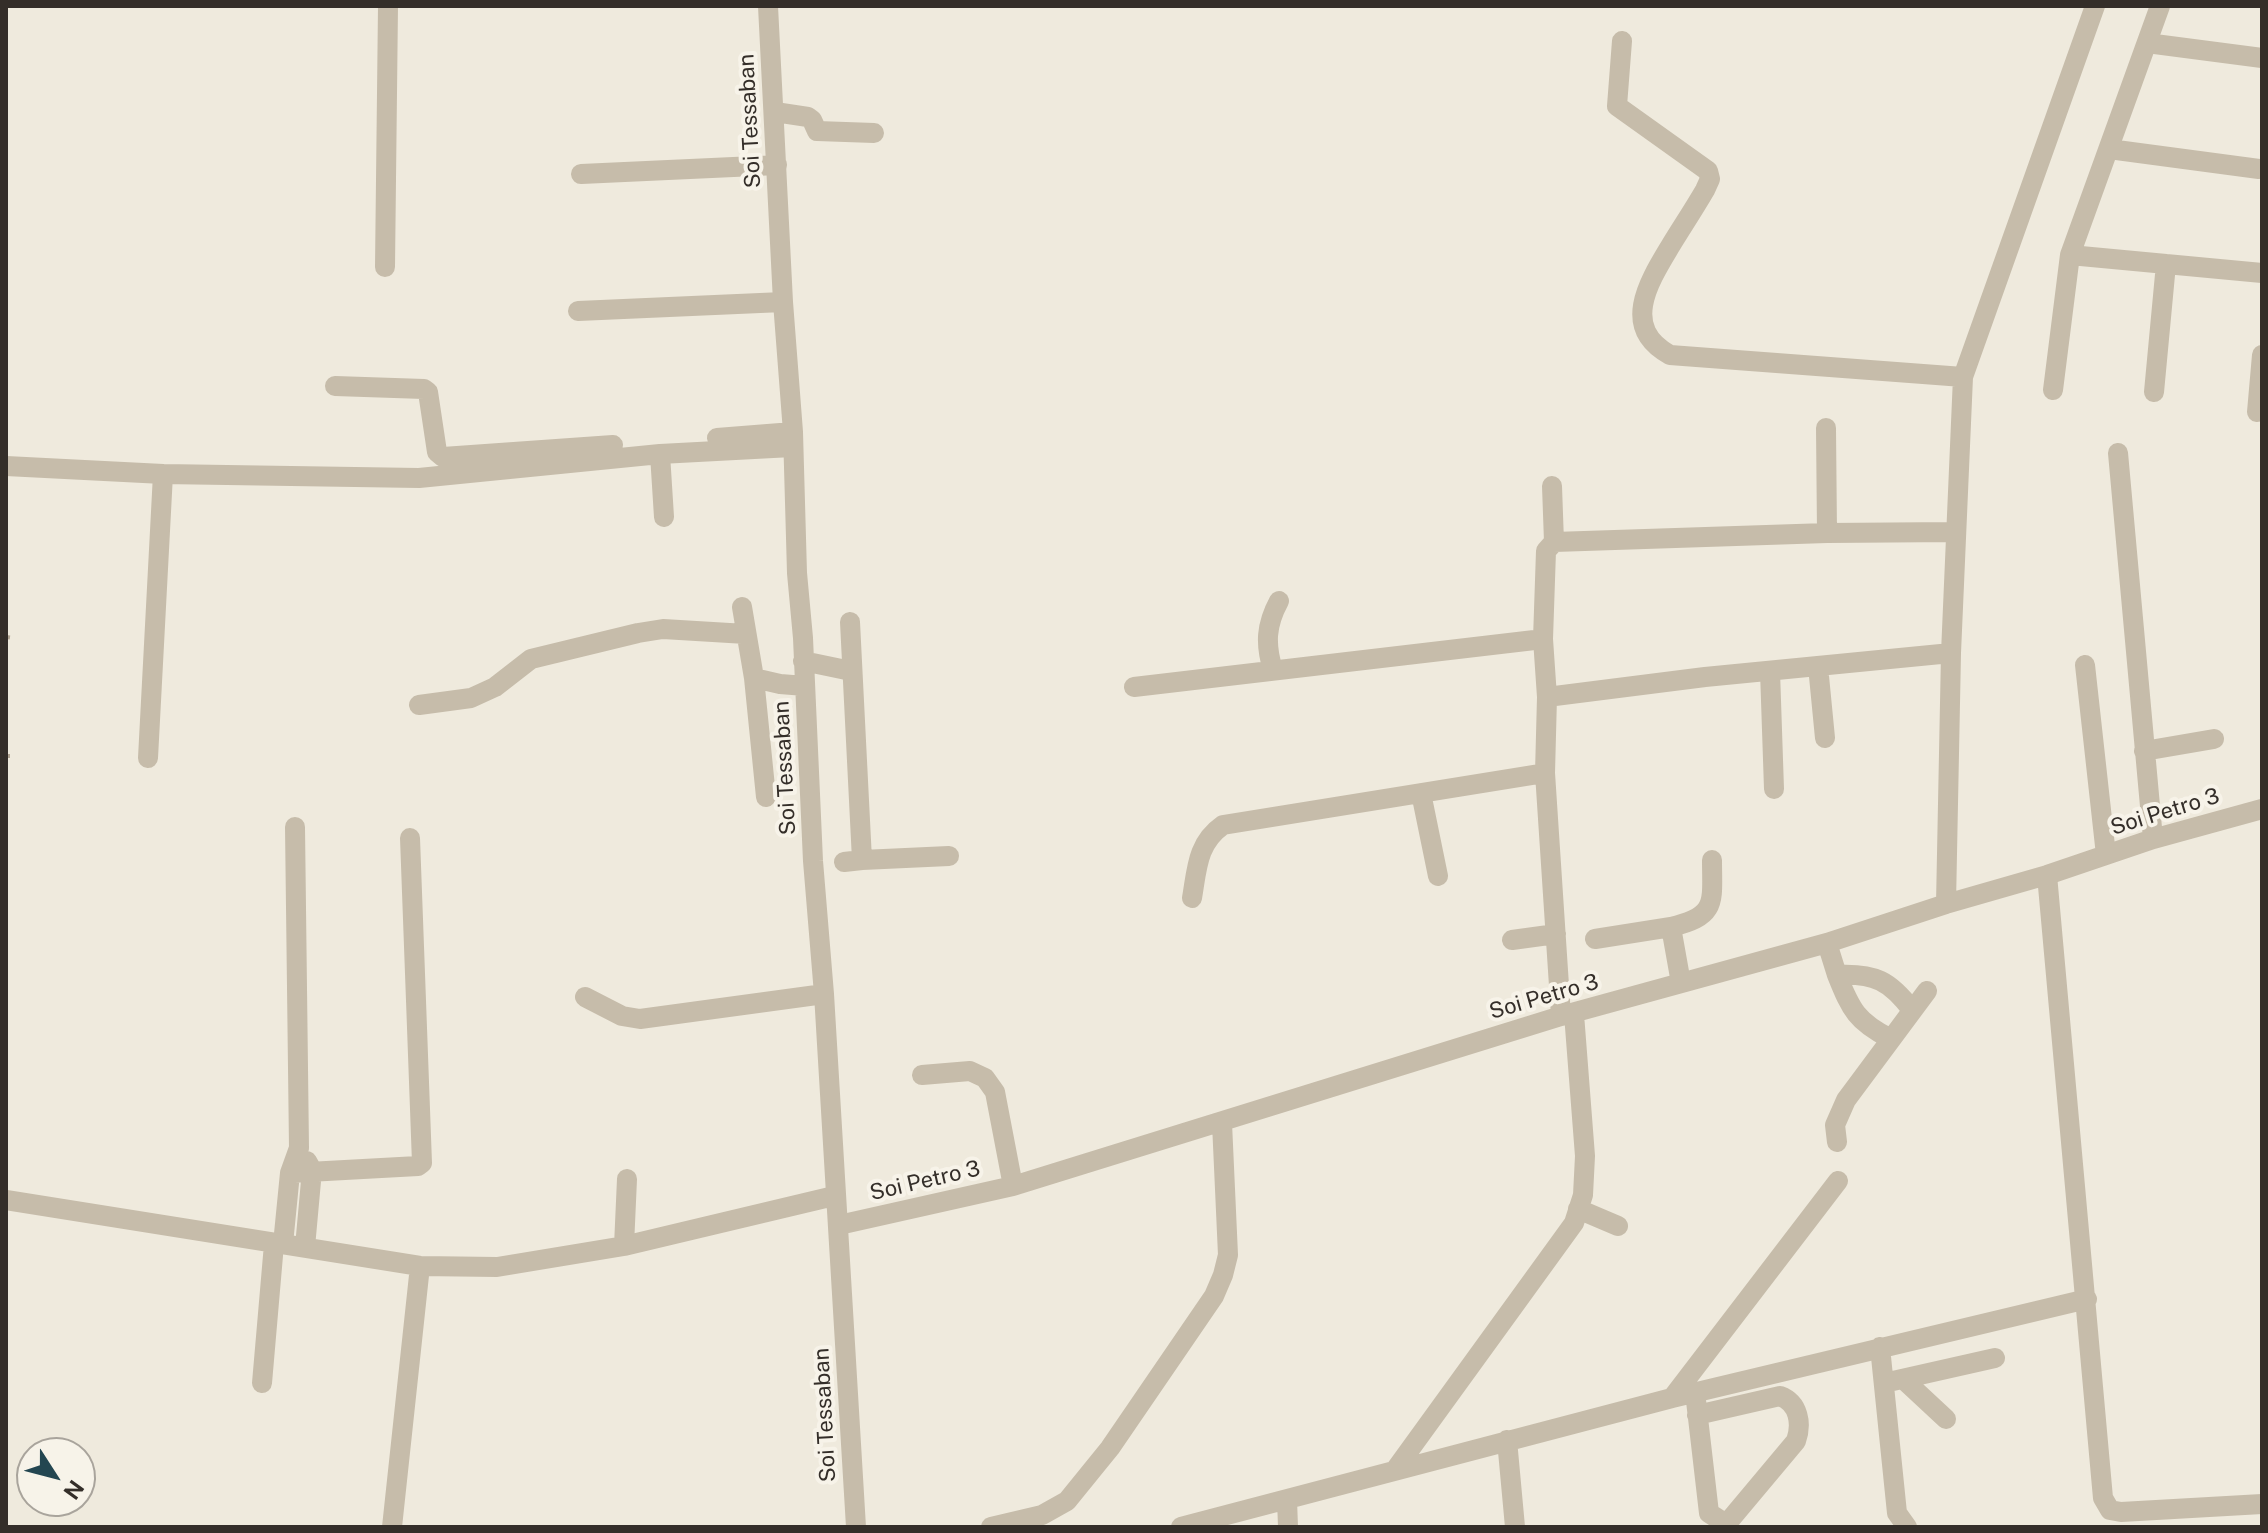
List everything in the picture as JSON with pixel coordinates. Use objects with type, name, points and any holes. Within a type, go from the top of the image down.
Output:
[{"type":"street","points":[[385,267],[388,6]]},
{"type":"street","name":"Soi Tessaban","points":[[768,6],[813,861],[824,994],[834,1196],[839,1225],[856,1527]]},
{"type":"street","points":[[1946,904],[1951,653],[1963,377],[2095,6]]},
{"type":"street","points":[[2053,390],[2070,255],[2160,6]]},
{"type":"street","points":[[1622,41],[1617,106],[1710,175],[1708,185],[1648,284],[1642,308],[1644,322],[1654,342],[1670,355],[1963,377]]},
{"type":"street","points":[[2147,43],[2262,58]]},
{"type":"street","points":[[775,112],[808,117],[817,131],[874,133]]},
{"type":"street","points":[[2109,149],[2259,169]]},
{"type":"street","points":[[581,174],[777,165]]},
{"type":"street","points":[[2070,255],[2262,273]]},
{"type":"street","points":[[2154,392],[2166,264]]},
{"type":"street","points":[[578,311],[783,302]]},
{"type":"street","points":[[2257,412],[2262,355]]},
{"type":"street","points":[[335,386],[424,389],[428,392],[437,452],[443,457],[792,440]]},
{"type":"street","points":[[1826,428],[1827,533]]},
{"type":"street","points":[[6,466],[163,474],[419,478],[792,440]]},
{"type":"street","points":[[2118,453],[2153,839]]},
{"type":"street","points":[[660,454],[664,517]]},
{"type":"street","points":[[148,758],[163,474]]},
{"type":"street","points":[[1395,1470],[1574,1223],[1583,1195],[1585,1156],[1556,934],[1545,773],[1547,697],[1543,639],[1546,551],[1554,542],[1552,486]]},
{"type":"street","points":[[1554,542],[1955,532]]},
{"type":"street","points":[[1273,670],[1266,648],[1267,630],[1279,601]]},
{"type":"street","points":[[742,607],[754,678],[766,797]]},
{"type":"street","points":[[850,622],[853,861],[949,856]]},
{"type":"street","points":[[419,705],[471,698],[495,687],[531,659],[638,633],[663,629],[746,634]]},
{"type":"street","points":[[1134,687],[1543,639]]},
{"type":"street","points":[[1547,697],[1951,653]]},
{"type":"street","points":[[803,661],[851,671]]},
{"type":"street","points":[[2085,665],[2106,855]]},
{"type":"street","points":[[1818,666],[1825,738]]},
{"type":"street","points":[[1770,671],[1774,789]]},
{"type":"street","points":[[754,678],[805,686]]},
{"type":"street","points":[[2144,751],[2214,739]]},
{"type":"street","points":[[1192,898],[1198,861],[1208,836],[1223,825],[1545,773]]},
{"type":"street","points":[[1421,793],[1438,876]]},
{"type":"street","name":"Soi Petro 3","points":[[839,1225],[1013,1186],[1568,1015],[1827,943],[2153,839],[2262,809]]},
{"type":"street","points":[[262,1383],[290,1173],[299,1148],[295,827]]},
{"type":"street","points":[[290,1173],[418,1166],[422,1163],[410,838]]},
{"type":"street","points":[[1595,939],[1671,927],[1690,922],[1707,911],[1712,903],[1712,860]]},
{"type":"street","points":[[2047,875],[2103,1498],[2110,1510],[2121,1512],[2262,1504]]},
{"type":"street","points":[[1671,927],[1681,983]]},
{"type":"street","points":[[1512,940],[1556,934]]},
{"type":"street","points":[[1827,943],[1848,1004],[1869,1028],[1891,1039]]},
{"type":"street","points":[[1837,975],[1856,974],[1887,983],[1912,1010]]},
{"type":"street","points":[[1837,1142],[1835,1125],[1846,1100],[1927,991]]},
{"type":"street","points":[[585,997],[622,1016],[640,1019],[824,994]]},
{"type":"street","points":[[922,1075],[970,1071],[985,1078],[995,1092],[1013,1186]]},
{"type":"street","points":[[991,1527],[1042,1515],[1067,1501],[1110,1448],[1214,1296],[1228,1255],[1222,1123]]},
{"type":"street","points":[[299,1148],[312,1170],[305,1247]]},
{"type":"street","points":[[624,1246],[627,1179]]},
{"type":"street","points":[[1672,1398],[1838,1181]]},
{"type":"street","points":[[6,1200],[420,1266],[497,1267],[624,1246],[834,1196]]},
{"type":"street","points":[[1578,1209],[1618,1226]]},
{"type":"street","points":[[392,1527],[420,1266]]},
{"type":"street","points":[[1181,1527],[1221,1522],[1287,1499],[1695,1392],[2087,1299]]},
{"type":"street","points":[[1880,1347],[1893,1381],[1897,1513],[1907,1527]]},
{"type":"street","points":[[1893,1381],[1995,1358]]},
{"type":"street","points":[[1893,1381],[1946,1419]]},
{"type":"street","points":[[1695,1392],[1697,1415],[1709,1513],[1723,1522],[1729,1521],[1796,1441],[1798,1416],[1792,1403],[1780,1396],[1697,1415]]},
{"type":"street","points":[[1507,1440],[1515,1527]]},
{"type":"street","points":[[1287,1499],[1288,1527]]},
{"type":"path","points":[[6,637],[13,638]]}]
